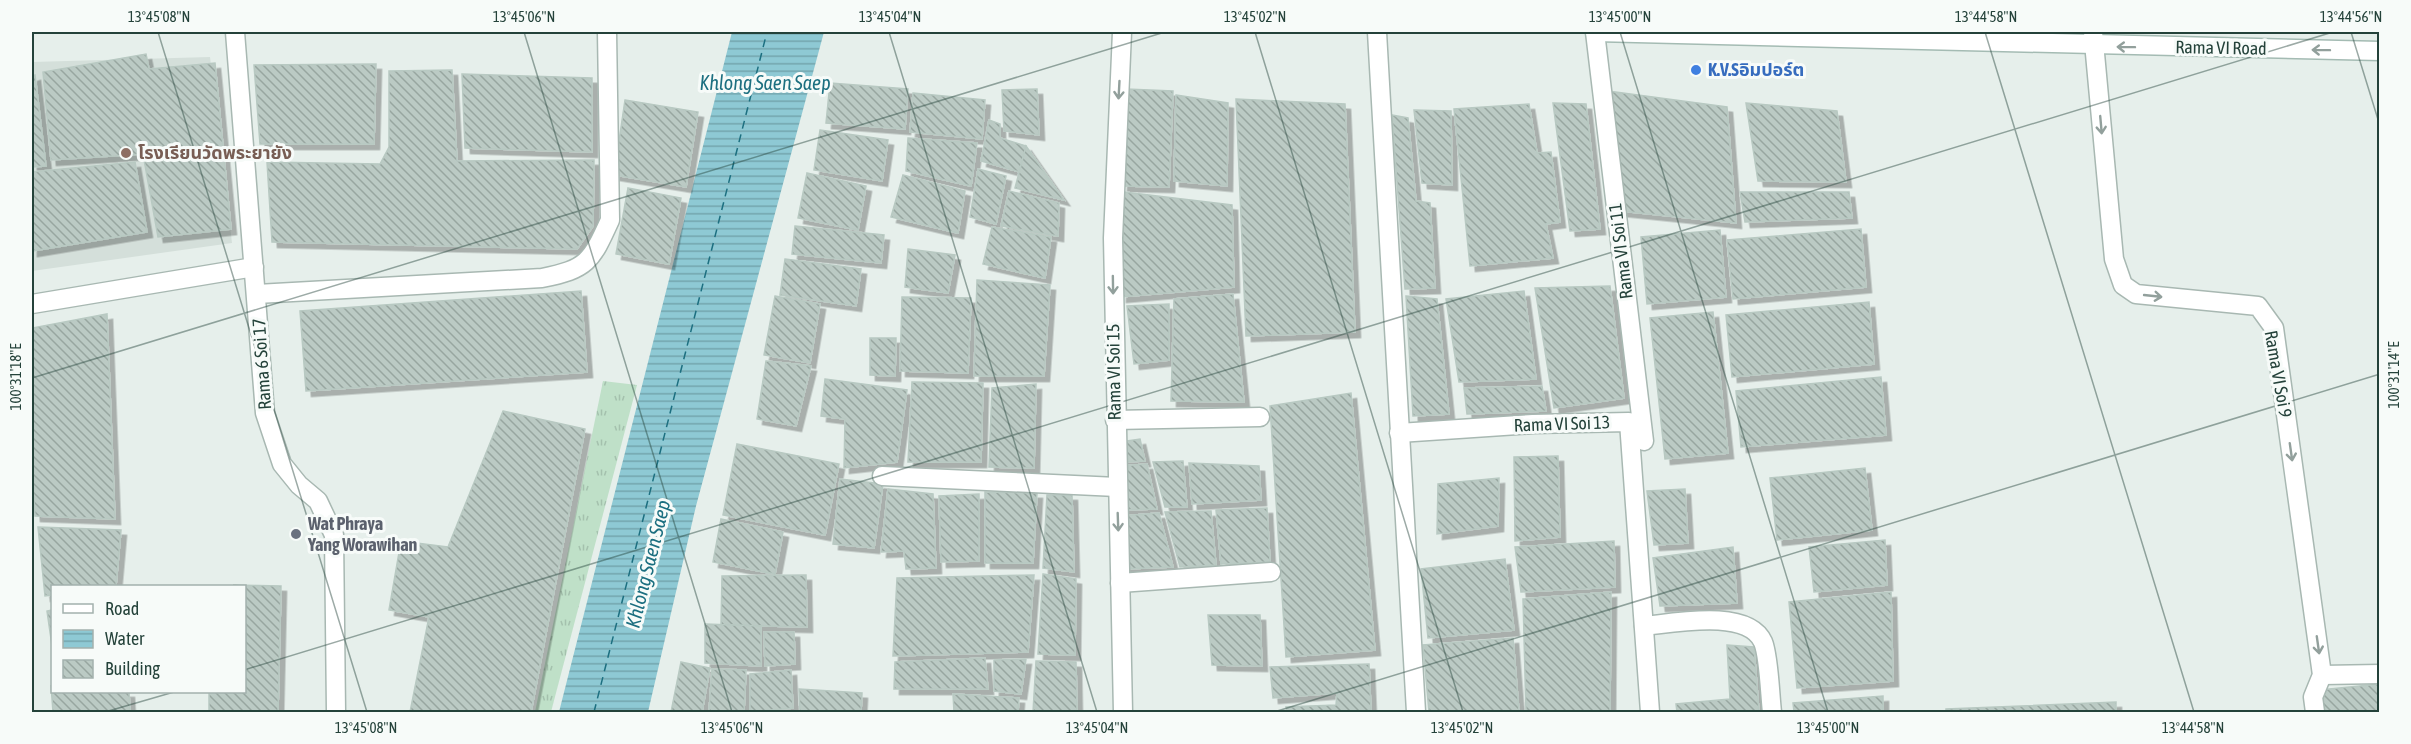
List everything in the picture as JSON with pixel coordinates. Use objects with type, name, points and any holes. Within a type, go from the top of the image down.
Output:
[{"type":"street","name":"Rama 6 Soi 17","points":[[235,32],[265,413],[282,464],[298,485],[318,501],[334,535],[336,712]]},
{"type":"street","points":[[257,294],[542,278],[570,272],[586,263],[598,246],[610,220],[607,32]]},
{"type":"street","name":"Rama VI Soi 15","points":[[1122,32],[1113,238],[1115,420],[1123,712]]},
{"type":"street","points":[[1377,32],[1416,712]]},
{"type":"street","name":"Rama VI Road","points":[[1595,32],[2093,39],[2379,51]]},
{"type":"street","name":"Rama VI Soi 11","points":[[1595,32],[1647,471]]},
{"type":"street","name":"Rama VI Soi 9","points":[[2093,39],[2114,259],[2123,285],[2136,294],[2258,306],[2274,328],[2322,675],[2313,696],[2315,712]]},
{"type":"street","points":[[32,304],[254,267]]},
{"type":"street","points":[[1115,420],[1260,417]]},
{"type":"street","name":"Rama VI Soi 13","points":[[1399,434],[1533,424],[1629,422],[1650,712]]},
{"type":"street","points":[[882,476],[1117,487]]},
{"type":"street","points":[[1120,583],[1271,572]]},
{"type":"street","points":[[1644,626],[1714,621],[1745,624],[1762,642],[1772,712]]},
{"type":"street","points":[[2322,675],[2379,674]]},
{"type":"shaded area","name":"โรงเรียนวัดพระยายัง","points":[[210,57],[232,243],[32,271],[32,62]]},
{"type":"green space","points":[[603,381],[637,385],[551,712],[535,712]]},
{"type":"water","name":"Khlong Saen Saep","points":[[732,32],[824,32],[696,506],[648,712],[559,712]]},
{"type":"building","points":[[146,54],[149,69],[215,63],[231,229],[158,237],[143,154],[51,160],[43,72]]},
{"type":"building","points":[[376,64],[374,144],[260,144],[254,65]]},
{"type":"building","points":[[452,70],[457,161],[594,160],[593,226],[577,249],[272,242],[267,162],[380,164],[389,147],[389,71]]},
{"type":"building","points":[[462,74],[592,78],[592,152],[465,148]]},
{"type":"building","points":[[35,75],[46,166],[32,167],[32,76]]},
{"type":"building","points":[[830,83],[908,89],[905,129],[826,123]]},
{"type":"building","points":[[1037,89],[1039,135],[1004,131],[1002,90]]},
{"type":"building","points":[[1126,89],[1173,91],[1169,187],[1122,186]]},
{"type":"building","points":[[1608,91],[1727,107],[1736,223],[1621,211]]},
{"type":"building","points":[[913,93],[985,100],[982,139],[910,132]]},
{"type":"building","points":[[1176,95],[1228,103],[1227,186],[1174,181]]},
{"type":"building","points":[[1236,99],[1345,104],[1355,332],[1246,336]]},
{"type":"building","points":[[625,100],[698,112],[686,187],[614,175]]},
{"type":"building","points":[[1553,103],[1586,104],[1600,229],[1570,231]]},
{"type":"building","points":[[1746,103],[1837,111],[1846,182],[1758,181]]},
{"type":"building","points":[[1529,104],[1537,153],[1551,152],[1560,222],[1546,224],[1553,258],[1470,266],[1454,109]]},
{"type":"building","points":[[1414,110],[1451,111],[1452,185],[1422,183]]},
{"type":"building","points":[[1392,115],[1408,118],[1416,201],[1430,203],[1435,288],[1405,289]]},
{"type":"building","points":[[989,120],[1000,124],[1000,138],[1026,146],[1020,172],[981,161]]},
{"type":"building","points":[[820,130],[888,140],[882,181],[814,170]]},
{"type":"building","points":[[908,138],[977,143],[971,186],[906,171]]},
{"type":"building","points":[[1026,146],[1064,200],[1015,188]]},
{"type":"building","points":[[135,162],[147,232],[32,251],[32,172]]},
{"type":"building","points":[[978,169],[1006,176],[996,224],[970,217]]},
{"type":"building","points":[[807,173],[866,186],[858,230],[798,218]]},
{"type":"building","points":[[903,175],[965,191],[958,233],[891,217]]},
{"type":"building","points":[[628,188],[681,198],[669,264],[616,254]]},
{"type":"building","points":[[1009,191],[1059,203],[1058,236],[1001,226]]},
{"type":"building","points":[[1124,192],[1232,205],[1234,287],[1121,297]]},
{"type":"building","points":[[1740,192],[1849,192],[1852,218],[1745,222]]},
{"type":"building","points":[[795,226],[884,235],[881,263],[792,254]]},
{"type":"building","points":[[992,227],[1051,237],[1045,278],[983,264]]},
{"type":"building","points":[[1861,229],[1866,287],[1733,299],[1727,240]]},
{"type":"building","points":[[1720,230],[1726,297],[1647,304],[1641,237]]},
{"type":"building","points":[[908,249],[955,255],[948,293],[905,287]]},
{"type":"building","points":[[785,259],[861,269],[856,306],[780,295]]},
{"type":"building","points":[[977,280],[1050,285],[1044,376],[974,376]]},
{"type":"building","points":[[1610,286],[1624,398],[1554,408],[1535,288]]},
{"type":"building","points":[[581,291],[587,372],[306,391],[300,311]]},
{"type":"building","points":[[1524,291],[1536,379],[1459,382],[1446,299]]},
{"type":"building","points":[[1233,294],[1244,402],[1171,401],[1174,299]]},
{"type":"building","points":[[775,296],[820,304],[810,363],[764,355]]},
{"type":"building","points":[[1406,296],[1437,299],[1449,414],[1413,416]]},
{"type":"building","points":[[902,297],[971,298],[968,373],[900,371]]},
{"type":"building","points":[[1869,302],[1874,364],[1732,377],[1726,315]]},
{"type":"building","points":[[1169,304],[1169,360],[1134,364],[1127,306]]},
{"type":"building","points":[[1713,312],[1728,453],[1665,459],[1650,318]]},
{"type":"building","points":[[107,314],[115,519],[35,516],[32,473],[32,328]]},
{"type":"building","points":[[870,338],[896,338],[895,376],[870,375]]},
{"type":"building","points":[[766,361],[811,366],[796,426],[757,419]]},
{"type":"building","points":[[1881,377],[1886,435],[1741,447],[1736,391]]},
{"type":"building","points":[[825,379],[907,390],[897,462],[844,468],[845,419],[821,416]]},
{"type":"building","points":[[912,382],[983,383],[981,462],[908,462]]},
{"type":"building","points":[[1036,384],[1034,468],[989,467],[992,388]]},
{"type":"building","points":[[1542,386],[1546,411],[1467,414],[1464,388]]},
{"type":"building","points":[[1351,393],[1375,650],[1286,657],[1270,406]]},
{"type":"building","points":[[503,411],[585,429],[531,712],[410,712],[429,617],[389,610],[401,541],[448,547]]},
{"type":"building","points":[[1140,439],[1145,461],[1121,462],[1120,442]]},
{"type":"building","points":[[737,444],[839,464],[825,535],[723,515]]},
{"type":"building","points":[[1558,456],[1560,537],[1515,541],[1514,457]]},
{"type":"building","points":[[1183,461],[1187,507],[1165,507],[1153,462]]},
{"type":"building","points":[[1189,463],[1259,466],[1261,500],[1192,504]]},
{"type":"building","points":[[1147,464],[1157,509],[1122,510],[1121,466]]},
{"type":"building","points":[[1865,468],[1872,530],[1777,540],[1770,478]]},
{"type":"building","points":[[1499,478],[1498,526],[1437,534],[1438,484]]},
{"type":"building","points":[[840,479],[883,484],[874,548],[833,544]]},
{"type":"building","points":[[888,489],[933,494],[936,568],[906,569],[904,551],[881,552]]},
{"type":"building","points":[[1685,489],[1688,543],[1654,545],[1647,491]]},
{"type":"building","points":[[985,492],[1037,493],[1033,563],[985,563]]},
{"type":"building","points":[[979,494],[979,561],[941,562],[939,496]]},
{"type":"building","points":[[1047,495],[1072,495],[1074,572],[1043,568]]},
{"type":"building","points":[[1267,508],[1270,562],[1221,564],[1216,510]]},
{"type":"building","points":[[1211,511],[1216,565],[1180,567],[1165,512]]},
{"type":"building","points":[[1159,513],[1173,567],[1123,569],[1122,516]]},
{"type":"building","points":[[721,519],[783,532],[775,574],[713,562]]},
{"type":"building","points":[[38,527],[121,530],[116,585],[51,585],[51,595],[45,596]]},
{"type":"building","points":[[1885,540],[1887,585],[1814,592],[1809,547]]},
{"type":"building","points":[[1614,541],[1615,587],[1521,592],[1515,547]]},
{"type":"building","points":[[1733,547],[1737,603],[1660,606],[1653,558]]},
{"type":"building","points":[[1505,559],[1514,630],[1428,638],[1421,569]]},
{"type":"building","points":[[1043,574],[1076,579],[1075,655],[1038,654]]},
{"type":"building","points":[[806,575],[807,627],[721,625],[722,576]]},
{"type":"building","points":[[1034,575],[1028,652],[893,656],[897,578]]},
{"type":"building","points":[[246,585],[281,586],[278,712],[209,712],[209,693],[246,693]]},
{"type":"building","points":[[1611,592],[1610,712],[1526,712],[1523,599]]},
{"type":"building","points":[[1891,592],[1893,681],[1797,688],[1789,602]]},
{"type":"building","points":[[51,610],[51,639],[47,611]]},
{"type":"building","points":[[1208,615],[1260,615],[1262,666],[1212,665]]},
{"type":"building","points":[[705,624],[761,626],[761,666],[705,663]]},
{"type":"building","points":[[764,632],[794,632],[795,664],[765,666]]},
{"type":"building","points":[[1513,638],[1519,712],[1429,712],[1423,645]]},
{"type":"building","points":[[1727,645],[1754,647],[1759,712],[1677,712],[1676,704],[1730,699]]},
{"type":"building","points":[[985,658],[988,689],[894,689],[895,662]]},
{"type":"building","points":[[1026,659],[1021,694],[994,691],[994,660]]},
{"type":"building","points":[[1036,661],[1076,662],[1077,712],[1033,712]]},
{"type":"building","points":[[681,662],[710,668],[702,712],[671,712]]},
{"type":"building","points":[[1369,664],[1371,712],[1287,712],[1286,707],[1336,705],[1337,693],[1273,698],[1270,667]]},
{"type":"building","points":[[712,669],[746,670],[744,712],[709,712]]},
{"type":"building","points":[[791,670],[793,708],[750,712],[750,674]]},
{"type":"building","points":[[2379,684],[2380,712],[2322,712],[2320,690]]},
{"type":"building","points":[[799,689],[862,693],[861,712],[800,712]]},
{"type":"building","points":[[52,693],[129,693],[130,712],[53,712]]},
{"type":"building","points":[[953,694],[1019,698],[1018,712],[954,712]]},
{"type":"building","points":[[1883,696],[1883,712],[1794,712],[1793,703]]},
{"type":"building","points":[[2116,702],[2116,712],[1946,712],[1946,709]]},
{"type":"ferry route","points":[[594,712],[767,32]]},
{"type":"place","name":"K.V.Sอิมปอร์ต","points":[[1696,70]]},
{"type":"place","name":"โรงเรียนวัดพระยายัง","points":[[126,153]]},
{"type":"place","name":"Wat Phraya Yang Worawihan","points":[[296,534]]}]
